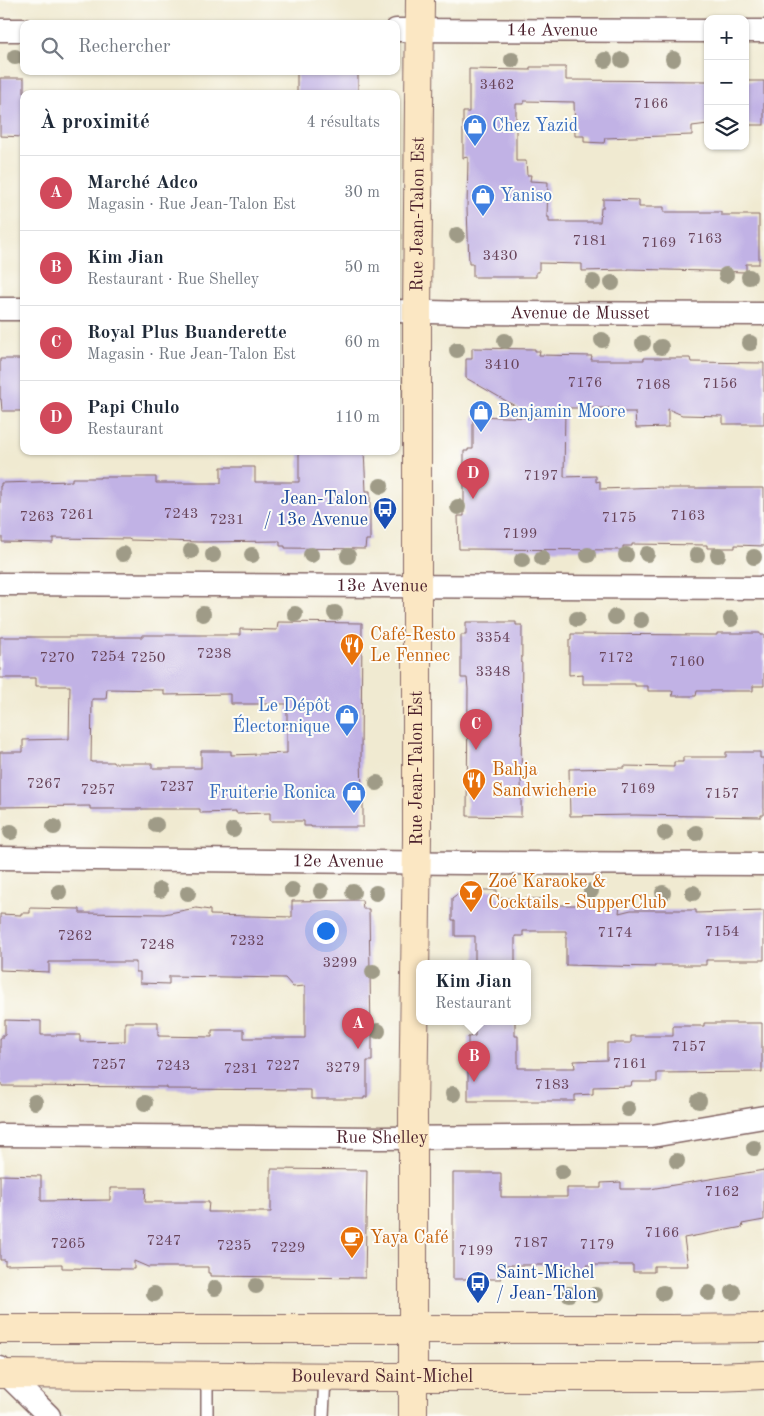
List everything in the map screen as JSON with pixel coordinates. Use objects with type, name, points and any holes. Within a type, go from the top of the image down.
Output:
[{"type":"main road","name":"Rue Jean-Talon Est","points":[[412,1416],[417,587],[407,311],[408,30],[420,0]]},
{"type":"main road","points":[[0,1329],[764,1328]]},
{"type":"main road","name":"Boulevard Saint-Michel","points":[[2,1372],[325,1377],[669,1378],[764,1375]]},
{"type":"street","points":[[0,30],[20,30]]},
{"type":"street","name":"14e Avenue","points":[[408,30],[704,31]]},
{"type":"street","points":[[749,31],[764,31]]},
{"type":"street","points":[[0,309],[20,309]]},
{"type":"street","name":"Avenue de Musset","points":[[407,311],[466,313],[764,314]]},
{"type":"street","name":"13e Avenue","points":[[0,584],[764,588]]},
{"type":"street","name":"12e Avenue","points":[[0,858],[764,864]]},
{"type":"street","name":"Rue Shelley","points":[[0,1135],[413,1138],[652,1136],[764,1117]]},
{"type":"street","points":[[2,1372],[49,1416]]},
{"type":"lane","points":[[207,1376],[207,1416]]},
{"type":"lane","points":[[323,1416],[325,1377]]},
{"type":"building","points":[[530,67],[566,67],[566,80],[704,81],[704,124],[692,126],[692,135],[605,138],[604,143],[584,142],[584,136],[575,136],[574,102],[524,101],[524,104],[516,104],[516,161],[526,161],[527,175],[531,175],[530,181],[548,182],[547,217],[549,217],[549,222],[600,222],[603,199],[639,200],[639,207],[664,207],[664,212],[721,212],[721,215],[759,215],[759,264],[746,264],[746,272],[628,269],[582,271],[582,264],[539,263],[539,272],[536,272],[536,277],[473,277],[473,264],[469,264],[468,157],[463,158],[463,112],[469,112],[469,69],[530,70]]},
{"type":"building","points":[[297,75],[358,75],[358,90],[297,90]]},
{"type":"building","points":[[0,78],[24,78],[24,90],[20,90],[20,137],[0,136]]},
{"type":"building","points":[[749,81],[764,81],[764,125],[749,125]]},
{"type":"building","points":[[472,348],[535,349],[535,351],[540,351],[539,355],[592,356],[591,360],[690,358],[691,362],[764,363],[764,424],[723,424],[723,416],[682,415],[668,409],[668,427],[636,428],[635,412],[610,412],[610,408],[565,408],[564,477],[596,476],[596,482],[600,481],[600,489],[662,487],[764,488],[764,546],[735,545],[735,548],[707,548],[707,545],[632,544],[632,546],[623,546],[623,550],[459,549],[458,516],[464,516],[464,451],[473,449],[473,416],[536,418],[466,378],[466,359],[472,359]]},
{"type":"building","points":[[0,359],[20,359],[20,411],[2,411],[0,399]]},
{"type":"building","points":[[299,455],[364,455],[366,491],[370,491],[370,540],[366,540],[365,549],[285,548],[285,546],[280,546],[280,541],[199,542],[53,538],[53,543],[2,542],[2,537],[0,537],[1,483],[72,481],[72,478],[156,477],[156,483],[221,483],[221,467],[255,467],[255,482],[299,482]]},
{"type":"building","points":[[278,622],[362,623],[361,757],[363,827],[311,827],[304,826],[304,821],[270,821],[270,813],[200,813],[200,809],[90,809],[90,806],[0,807],[0,752],[23,752],[23,740],[69,739],[70,686],[36,686],[36,678],[0,678],[0,637],[240,635],[240,629],[277,630]],"holes":[[[107,689],[164,690],[164,695],[231,694],[231,704],[287,704],[287,753],[231,755],[231,751],[201,751],[201,768],[152,768],[152,763],[91,762],[92,699],[106,699]]]},
{"type":"building","points":[[466,622],[516,622],[516,625],[522,625],[521,817],[467,816],[468,689],[467,678],[461,678],[461,635],[466,635]]},
{"type":"building","points":[[717,633],[760,633],[760,635],[764,635],[764,686],[753,686],[753,691],[697,691],[696,696],[672,696],[673,691],[648,691],[648,686],[635,686],[635,684],[583,684],[583,674],[569,675],[569,640],[571,640],[571,634],[717,635]]},
{"type":"building","points":[[726,752],[760,752],[760,758],[764,758],[764,815],[761,815],[761,817],[570,816],[569,769],[624,768],[624,766],[674,767],[674,762],[683,762],[683,757],[726,757]]},
{"type":"building","points":[[463,890],[497,890],[497,898],[550,899],[550,905],[620,905],[619,913],[631,910],[696,910],[696,913],[764,911],[764,960],[706,960],[706,965],[655,965],[655,967],[566,965],[566,931],[523,931],[523,936],[515,936],[515,960],[475,960],[475,936],[455,936],[455,920],[452,920],[452,898]]},
{"type":"building","points":[[362,900],[363,909],[369,909],[372,1034],[372,1061],[367,1061],[367,1097],[364,1097],[364,1099],[311,1099],[311,1090],[2,1086],[0,1084],[0,1038],[2,1038],[2,1035],[5,1035],[5,1020],[41,1021],[41,1035],[80,1035],[80,1042],[125,1041],[125,1022],[158,1022],[158,1036],[212,1037],[212,1030],[244,1030],[244,1038],[305,1038],[305,986],[293,987],[285,978],[169,976],[169,984],[140,983],[140,972],[136,972],[136,962],[49,962],[49,972],[0,970],[0,914],[21,915],[21,913],[30,913],[30,908],[80,909],[80,913],[164,914],[196,908],[210,910],[210,915],[292,917],[292,901]]},
{"type":"building","points":[[704,1023],[762,1023],[762,1072],[657,1073],[657,1082],[632,1082],[631,1086],[593,1087],[593,1094],[575,1095],[575,1101],[468,1101],[468,1037],[475,1036],[475,1025],[515,1025],[515,1036],[518,1036],[518,1068],[575,1068],[574,1061],[607,1060],[607,1043],[631,1043],[631,1036],[673,1036],[673,1026],[704,1026]]},
{"type":"building","points":[[271,1169],[367,1170],[365,1278],[210,1276],[208,1267],[148,1267],[134,1261],[134,1269],[62,1268],[62,1264],[5,1265],[5,1260],[0,1260],[0,1175],[41,1176],[41,1201],[110,1200],[110,1188],[146,1188],[145,1202],[209,1202],[208,1212],[271,1212]]},
{"type":"building","points":[[764,1170],[764,1220],[742,1224],[743,1227],[684,1238],[688,1266],[654,1266],[654,1272],[633,1272],[633,1265],[587,1265],[587,1271],[566,1271],[566,1265],[501,1265],[501,1279],[453,1279],[453,1173],[501,1173],[501,1197],[567,1197],[567,1188],[601,1188],[601,1183],[621,1182],[621,1189],[650,1189]]},
{"type":"place","name":"Chez Yazid","points":[[475,147]]},
{"type":"place","name":"Yaniso","points":[[483,217]]},
{"type":"place","name":"Benjamin Moore","points":[[481,433]]},
{"type":"place","name":"Papi Chulo","points":[[473,499]]},
{"type":"place","name":"Jean-Talon / 13e Avenue","points":[[385,530]]},
{"type":"place","name":"Café-Resto Le Fennec","points":[[352,666]]},
{"type":"place","name":"Le Dépôt Électornique","points":[[347,737]]},
{"type":"place","name":"Royal Plus Buanderette","points":[[476,750]]},
{"type":"place","name":"Bahja Sandwicherie","points":[[474,801]]},
{"type":"place","name":"Fruiterie Ronica","points":[[354,814]]},
{"type":"place","name":"Zoé Karaoke & Cocktails - SupperClub","points":[[471,913]]},
{"type":"place","name":"Marché Adco","points":[[358,1049]]},
{"type":"place","name":"Kim Jian","points":[[474,1082]]},
{"type":"place","name":"Yaya Café","points":[[352,1259]]},
{"type":"place","name":"Saint-Michel / Jean-Talon","points":[[478,1304]]}]
